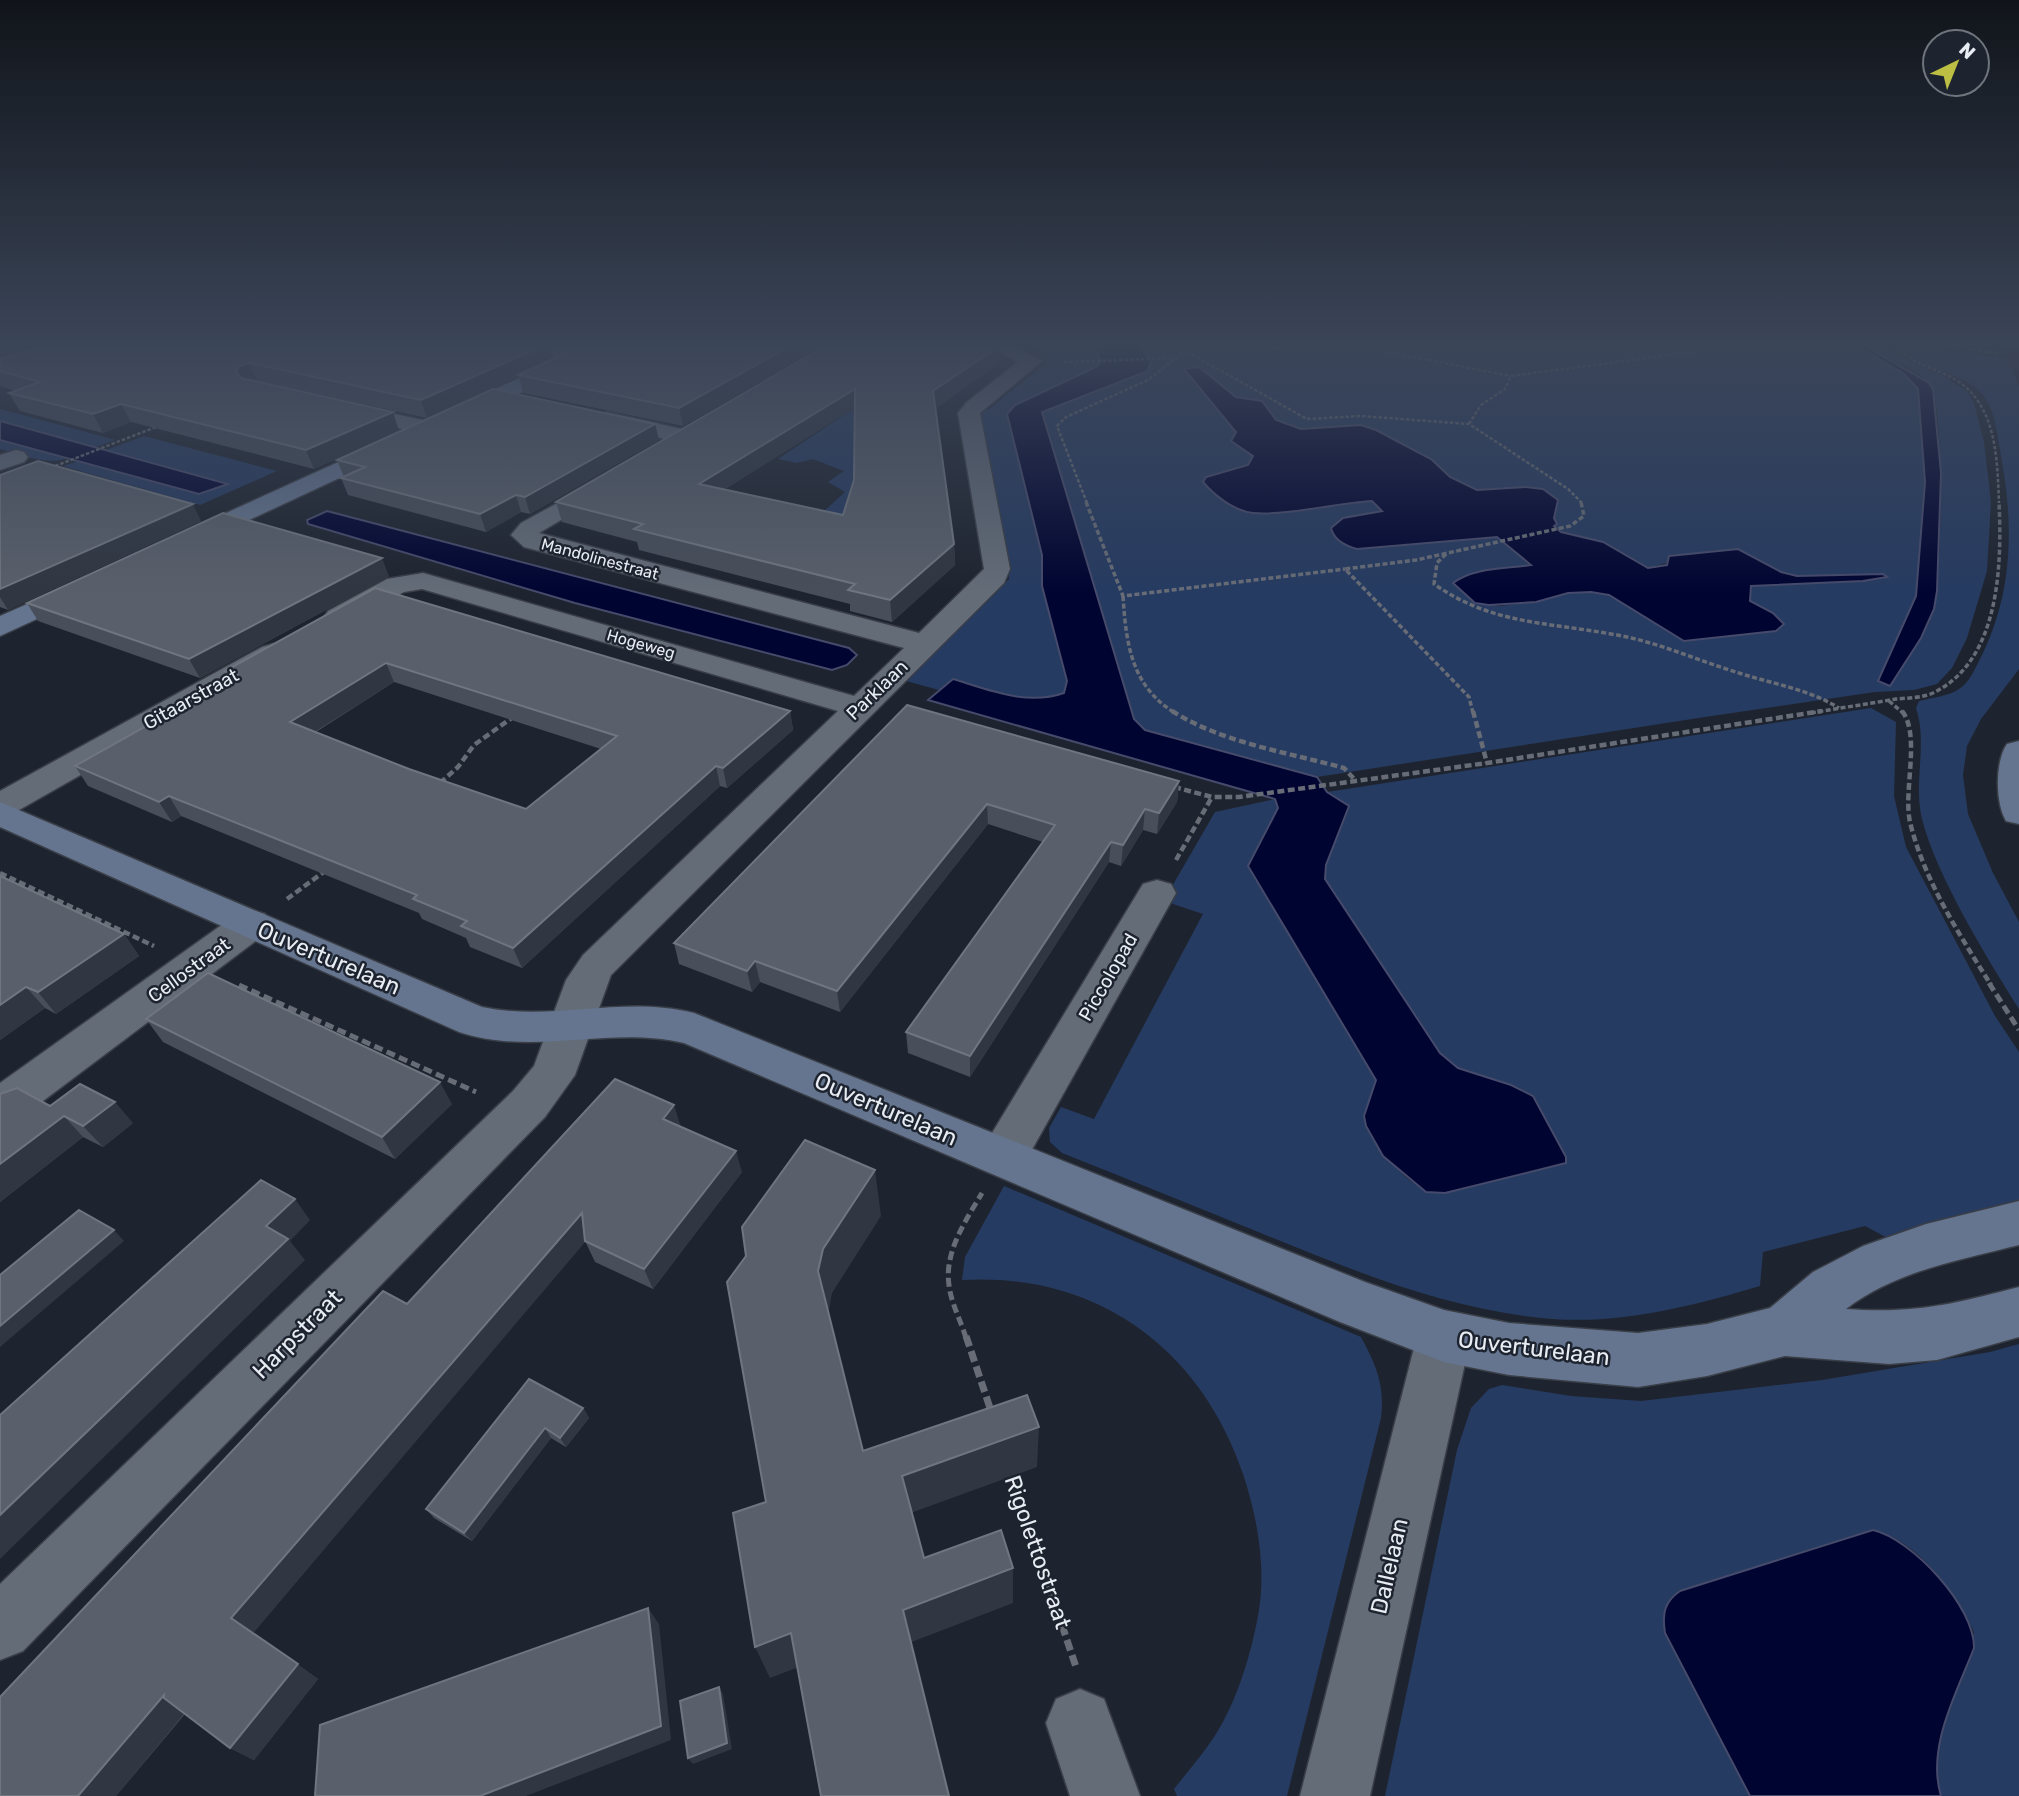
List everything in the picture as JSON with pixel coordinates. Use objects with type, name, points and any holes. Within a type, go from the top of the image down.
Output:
[{"type":"street","points":[[415,425],[429,428]]},
{"type":"street","points":[[170,547],[436,425]]},
{"type":"street","points":[[630,425],[687,437]]},
{"type":"street","points":[[651,458],[708,425]]},
{"type":"street","name":"Parklaan","points":[[570,1025],[587,980],[597,964],[994,577],[996,569],[971,425]]},
{"type":"street","name":"Mandolinestraat","points":[[627,472],[530,528],[524,536],[533,541],[925,644]]},
{"type":"street","points":[[0,627],[107,577]]},
{"type":"street","name":"Gitaarstraat","points":[[4,818],[306,635],[390,588],[423,581]]},
{"type":"street","name":"Hogeweg","points":[[423,581],[859,707]]},
{"type":"street","points":[[2019,751],[2016,794],[2019,814]]},
{"type":"street","name":"Ouverturelaan","points":[[4,818],[474,1021],[494,1027],[638,1020],[694,1029],[1359,1305],[1444,1336],[1509,1349],[1639,1360],[1707,1350],[1785,1330],[1889,1338],[1937,1334],[2019,1312]]},
{"type":"street","name":"Piccolopad","points":[[1003,1157],[1157,894]]},
{"type":"street","name":"Cellostraat","points":[[15,1097],[251,925]]},
{"type":"street","name":"Harpstraat","points":[[0,1628],[521,1112],[553,1075],[564,1050],[570,1025]]},
{"type":"street","name":"Ouverturelaan","points":[[1785,1330],[1838,1285],[1878,1264],[1933,1244],[2019,1223]]},
{"type":"street","name":"Dallelaan","points":[[1335,1796],[1444,1336]]},
{"type":"street","points":[[1080,1723],[1105,1796]]},
{"type":"path","points":[[50,468],[163,425]]},
{"type":"path","points":[[1059,425],[1124,596],[1127,643],[1136,672],[1152,698],[1169,712],[1224,736],[1344,768],[1355,780]]},
{"type":"path","points":[[1124,596],[1416,560],[1499,539],[1559,529],[1570,526],[1584,516],[1582,502],[1568,489],[1470,425]]},
{"type":"path","points":[[1172,786],[1212,797],[1239,797],[1486,763],[1931,694],[1954,683],[1985,628],[2002,551],[1994,453],[1988,425]]},
{"type":"path","points":[[8,460],[63,471]]},
{"type":"path","points":[[1450,551],[1437,563],[1434,584],[1452,598],[1485,614],[1636,639],[1755,679],[1810,691],[1839,708]]},
{"type":"path","points":[[1345,569],[1469,697],[1486,763]]},
{"type":"path","points":[[1889,701],[1904,713],[1909,726],[1909,819],[1919,848],[1979,964],[2019,1030]]},
{"type":"path","points":[[436,786],[458,767],[474,745],[515,716]]},
{"type":"path","points":[[1157,894],[1212,797]]},
{"type":"path","points":[[251,925],[333,865]]},
{"type":"path","points":[[0,873],[521,1112]]},
{"type":"path","points":[[992,1415],[949,1287],[947,1269],[964,1224],[1003,1157]]},
{"type":"path","name":"Rigolettostraat","points":[[1010,1468],[1076,1667],[1080,1723]]},
{"type":"shaded area","points":[[0,425],[14,425],[228,484],[199,494],[0,440]]},
{"type":"shaded area","points":[[14,425],[59,425],[116,440],[96,447]]},
{"type":"shaded area","points":[[829,425],[854,425],[865,542],[821,514],[845,492],[828,482],[844,471],[813,459],[797,463],[778,459]]},
{"type":"shaded area","points":[[980,425],[1010,425],[1042,555],[1042,586],[1068,681],[1064,693],[1022,697],[953,679],[939,690],[906,681],[1009,579],[1008,557]]},
{"type":"shaded area","points":[[1010,425],[1046,425],[1134,719],[1145,730],[1317,777],[1327,792],[1349,806],[1326,865],[1325,879],[1440,1053],[1458,1068],[1511,1085],[1533,1096],[1566,1157],[1566,1163],[1445,1193],[1426,1192],[1383,1156],[1366,1126],[1364,1116],[1376,1080],[1248,866],[1278,808],[1275,799],[928,700],[953,679],[994,692],[1022,697],[1050,697],[1064,693],[1067,681],[1042,586],[1042,555]]},
{"type":"shaded area","points":[[1046,425],[1230,425],[1236,432],[1231,441],[1253,456],[1248,465],[1206,478],[1204,482],[1234,508],[1329,506],[1372,501],[1383,510],[1369,514],[1357,549],[1496,537],[1531,566],[1486,570],[1475,603],[1500,606],[1536,602],[1568,593],[1591,592],[1609,595],[1684,641],[1776,631],[1784,623],[1773,613],[1750,601],[1750,586],[1853,582],[1887,577],[1883,574],[1797,576],[1781,572],[1738,549],[1710,551],[1648,568],[1603,542],[1561,532],[1553,526],[1558,500],[1526,487],[1477,490],[1450,477],[1431,459],[1361,425],[1301,429],[1289,425],[1921,425],[1925,482],[1916,596],[1878,680],[1889,686],[1919,641],[1933,612],[1941,497],[1938,425],[1980,425],[1991,502],[1987,571],[1967,638],[1952,668],[1937,684],[1914,690],[1875,692],[1317,777],[1145,730],[1134,719]]},
{"type":"shaded area","points":[[1230,425],[1289,425],[1301,429],[1361,425],[1431,459],[1450,477],[1477,490],[1526,487],[1543,489],[1558,500],[1554,518],[1557,524],[1554,526],[1561,532],[1603,542],[1648,568],[1667,565],[1669,556],[1738,549],[1781,572],[1797,576],[1883,574],[1887,577],[1863,581],[1751,586],[1750,601],[1773,613],[1784,624],[1776,631],[1684,641],[1609,595],[1591,592],[1568,593],[1536,602],[1489,605],[1475,603],[1453,583],[1480,571],[1531,565],[1497,537],[1357,549],[1338,540],[1331,528],[1343,518],[1382,511],[1372,501],[1280,513],[1246,512],[1232,506],[1203,482],[1206,477],[1248,465],[1253,456],[1231,441],[1236,432]]},
{"type":"shaded area","points":[[1921,425],[1936,425],[1941,473],[1934,609],[1921,638],[1890,686],[1878,681],[1916,596],[1925,482]]},
{"type":"shaded area","points":[[1996,425],[2019,425],[2019,669],[1981,719],[1967,746],[1963,775],[1968,814],[1993,873],[2019,922],[2019,1009],[1978,942],[1939,865],[1922,819],[1919,791],[1921,735],[1916,708],[1919,701],[1959,689],[1971,676],[1991,634],[2005,583],[2008,504]]},
{"type":"shaded area","points":[[144,436],[277,471],[200,505],[63,466],[78,461],[199,494],[227,483],[106,450]]},
{"type":"shaded area","points":[[0,440],[68,458],[51,461],[26,457],[0,449]]},
{"type":"shaded area","points":[[327,511],[849,648],[857,655],[847,665],[832,670],[575,603],[308,524],[307,520]]},
{"type":"shaded area","points":[[1871,708],[1896,722],[1894,796],[1906,847],[1995,1016],[2019,1052],[2019,1205],[1895,1242],[1865,1226],[1763,1252],[1760,1286],[1652,1313],[1569,1320],[1505,1313],[1402,1287],[1062,1153],[1050,1142],[1049,1128],[1061,1107],[1094,1119],[1203,914],[1173,904],[1167,895],[1215,812],[1275,799],[1278,808],[1248,866],[1376,1080],[1364,1116],[1366,1126],[1390,1160],[1408,1179],[1431,1191],[1445,1193],[1481,1076],[1458,1068],[1440,1053],[1325,879],[1326,865],[1349,806],[1327,792]]},
{"type":"shaded area","points":[[1004,1186],[1361,1337],[1371,1357],[1382,1395],[1381,1418],[1287,1796],[1177,1796],[1174,1789],[1224,1720],[1243,1674],[1252,1642],[1261,1593],[1261,1558],[1248,1490],[1224,1429],[1200,1390],[1171,1356],[1137,1327],[1099,1305],[1057,1289],[1011,1281],[962,1280],[965,1257]]},
{"type":"shaded area","points":[[2019,1344],[2019,1796],[1941,1796],[1938,1757],[1941,1736],[1974,1632],[1957,1601],[1933,1570],[1905,1544],[1873,1530],[1680,1591],[1723,1743],[1750,1796],[1385,1796],[1457,1450],[1471,1408],[1489,1389],[1502,1385],[1571,1396],[1641,1401],[1822,1380],[1990,1352]]},
{"type":"shaded area","points":[[1873,1530],[1889,1536],[1922,1560],[1953,1595],[1972,1632],[1974,1648],[1940,1739],[1937,1777],[1941,1796],[1750,1796],[1665,1633],[1664,1614],[1667,1604],[1680,1591]]},
{"type":"building","points":[[205,425],[364,425],[306,450]]},
{"type":"building","points":[[414,425],[654,425],[525,497],[516,495],[480,514],[341,478],[365,467],[337,460]]},
{"type":"building","points":[[689,425],[796,425],[699,484],[843,515],[854,480],[855,425],[938,425],[954,544],[890,600],[848,590],[855,584],[634,529],[643,524],[556,502]]},
{"type":"building","points":[[38,461],[193,504],[0,589],[0,475]]},
{"type":"building","points":[[223,513],[382,558],[189,659],[27,603]]},
{"type":"building","points":[[375,588],[790,711],[723,768],[716,766],[513,948],[461,926],[467,921],[413,899],[417,895],[169,796],[159,802],[75,766],[237,675],[225,671]],"holes":[[[386,663],[617,736],[526,809],[409,769],[290,722]]]},
{"type":"building","points":[[907,705],[1179,781],[1159,813],[1145,809],[1123,845],[1111,842],[970,1056],[906,1032],[1055,825],[987,804],[837,991],[755,961],[747,971],[674,943]]},
{"type":"building","points":[[0,876],[124,934],[38,992],[26,987],[0,1005]]},
{"type":"building","points":[[208,973],[440,1082],[382,1137],[146,1019]]},
{"type":"building","points":[[615,1079],[674,1105],[663,1119],[736,1151],[644,1269],[585,1241],[582,1213],[231,1618],[298,1664],[230,1748],[164,1698],[164,1695],[78,1796],[0,1796],[0,1697],[383,1291],[407,1304]]},
{"type":"building","points":[[80,1084],[115,1102],[83,1126],[64,1116],[0,1164],[0,1094],[17,1088],[50,1106]]},
{"type":"building","points":[[805,1140],[875,1170],[823,1249],[818,1271],[863,1451],[1027,1395],[1039,1427],[902,1476],[924,1558],[1001,1530],[1013,1568],[903,1610],[949,1796],[821,1796],[791,1633],[755,1647],[733,1513],[766,1502],[727,1282],[746,1256],[742,1227]]},
{"type":"building","points":[[261,1180],[295,1199],[266,1226],[288,1239],[0,1515],[0,1415]]},
{"type":"building","points":[[79,1210],[114,1230],[0,1326],[0,1275]]},
{"type":"building","points":[[529,1379],[583,1408],[560,1438],[545,1428],[464,1533],[426,1509]]},
{"type":"building","points":[[648,1608],[661,1726],[480,1796],[315,1796],[320,1725]]},
{"type":"building","points":[[719,1687],[727,1743],[688,1758],[680,1701]]}]
